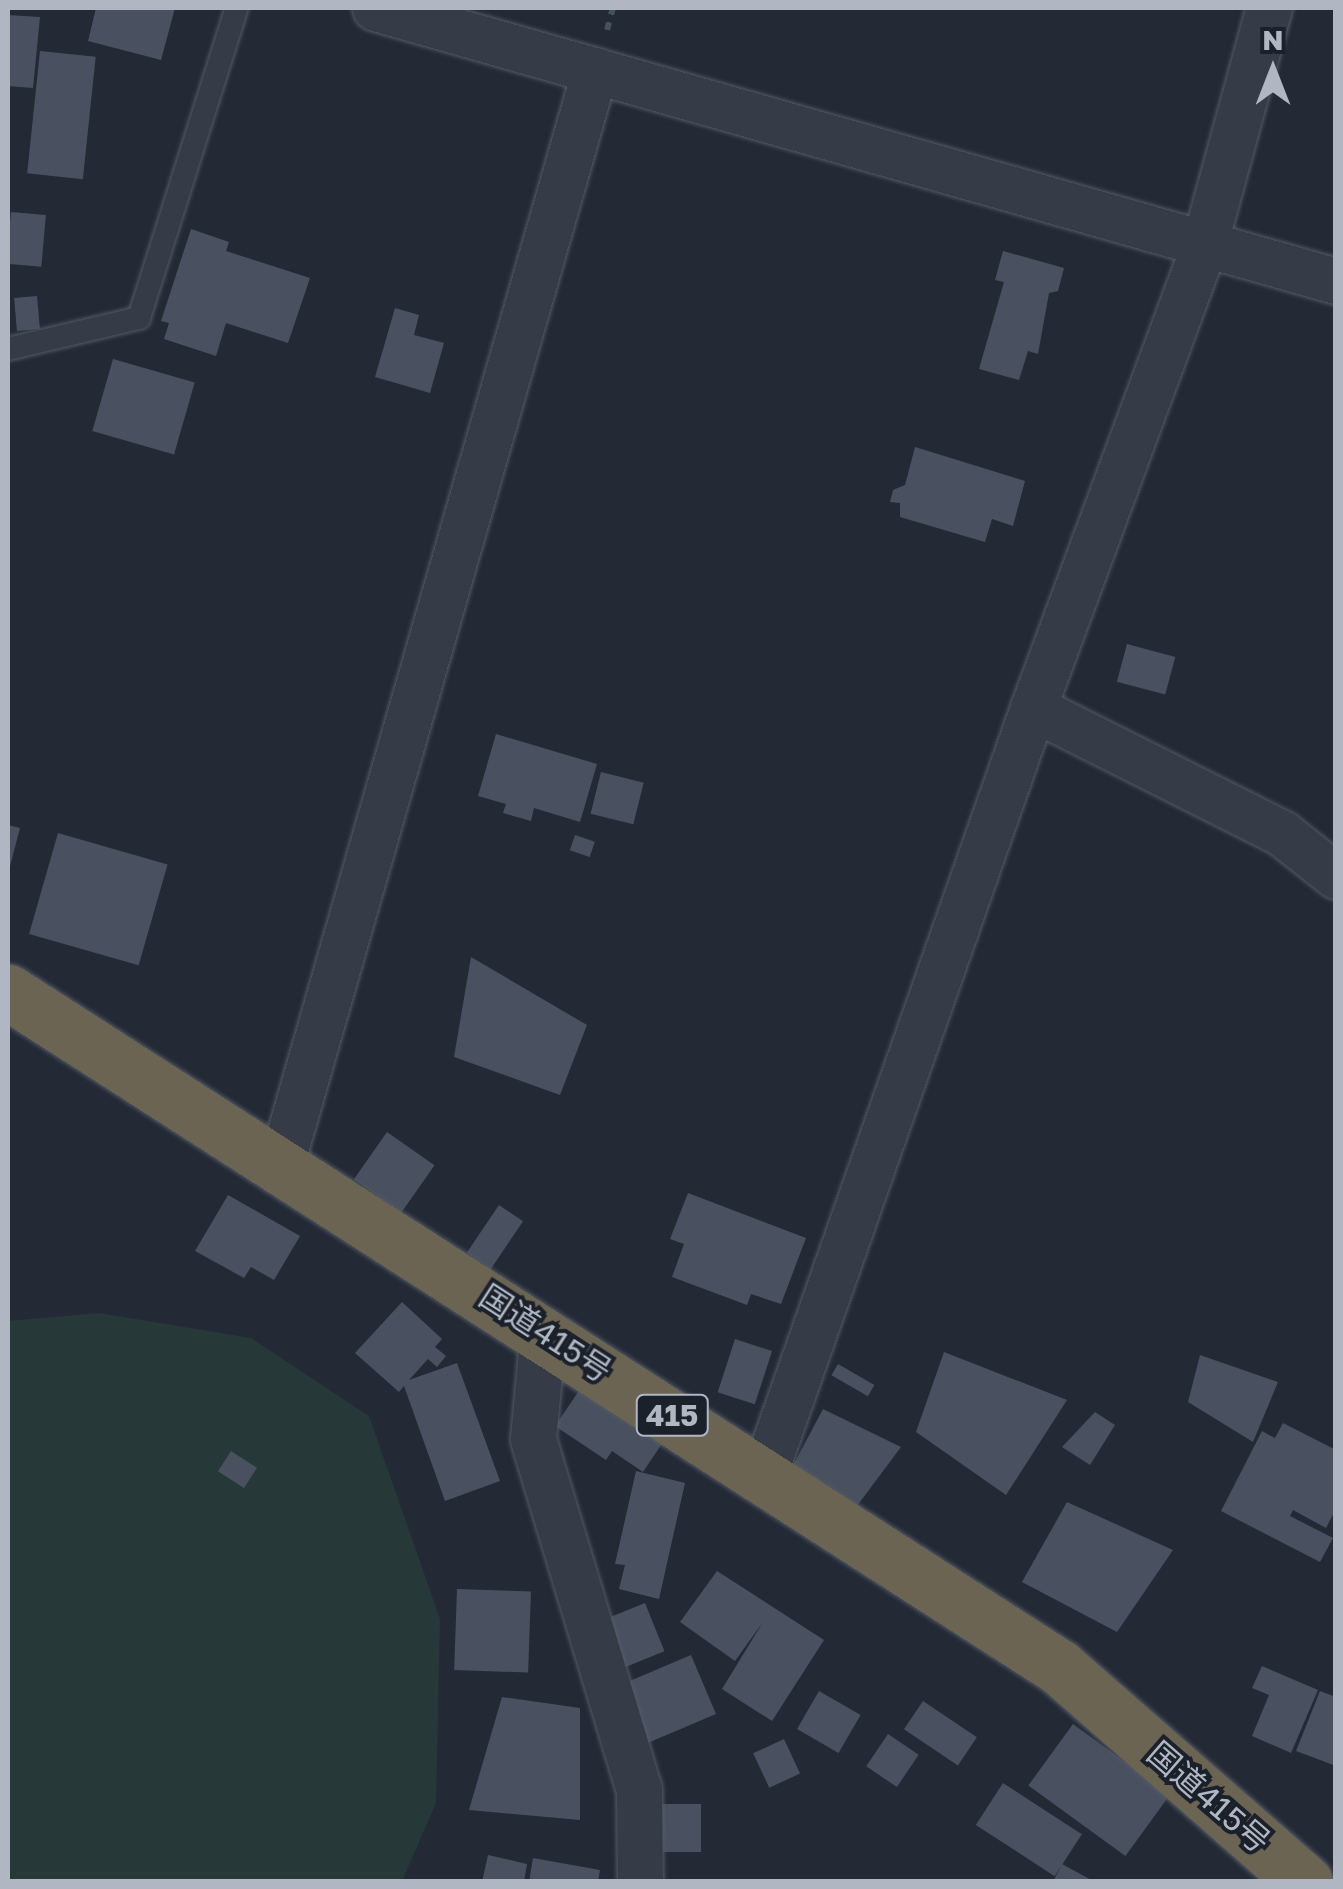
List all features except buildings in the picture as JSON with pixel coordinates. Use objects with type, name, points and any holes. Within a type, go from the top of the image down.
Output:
[{"type":"highway","name":"国道415号","points":[[8,992],[543,1331],[1058,1668],[1305,1882]]},
{"type":"street","points":[[375,8],[1336,281]]},
{"type":"street","points":[[764,1474],[1033,708],[1204,245],[1269,8]]},
{"type":"street","points":[[281,1164],[595,70]]},
{"type":"street","points":[[1033,708],[1284,834],[1336,876]]},
{"type":"street","points":[[543,1331],[533,1439],[639,1789],[640,1882]]},
{"type":"lane","points":[[8,349],[138,318],[237,8]]},
{"type":"shaded area","points":[[99,1313],[251,1338],[369,1416],[440,1619],[436,1803],[402,1881],[8,1882],[8,1321]]}]
